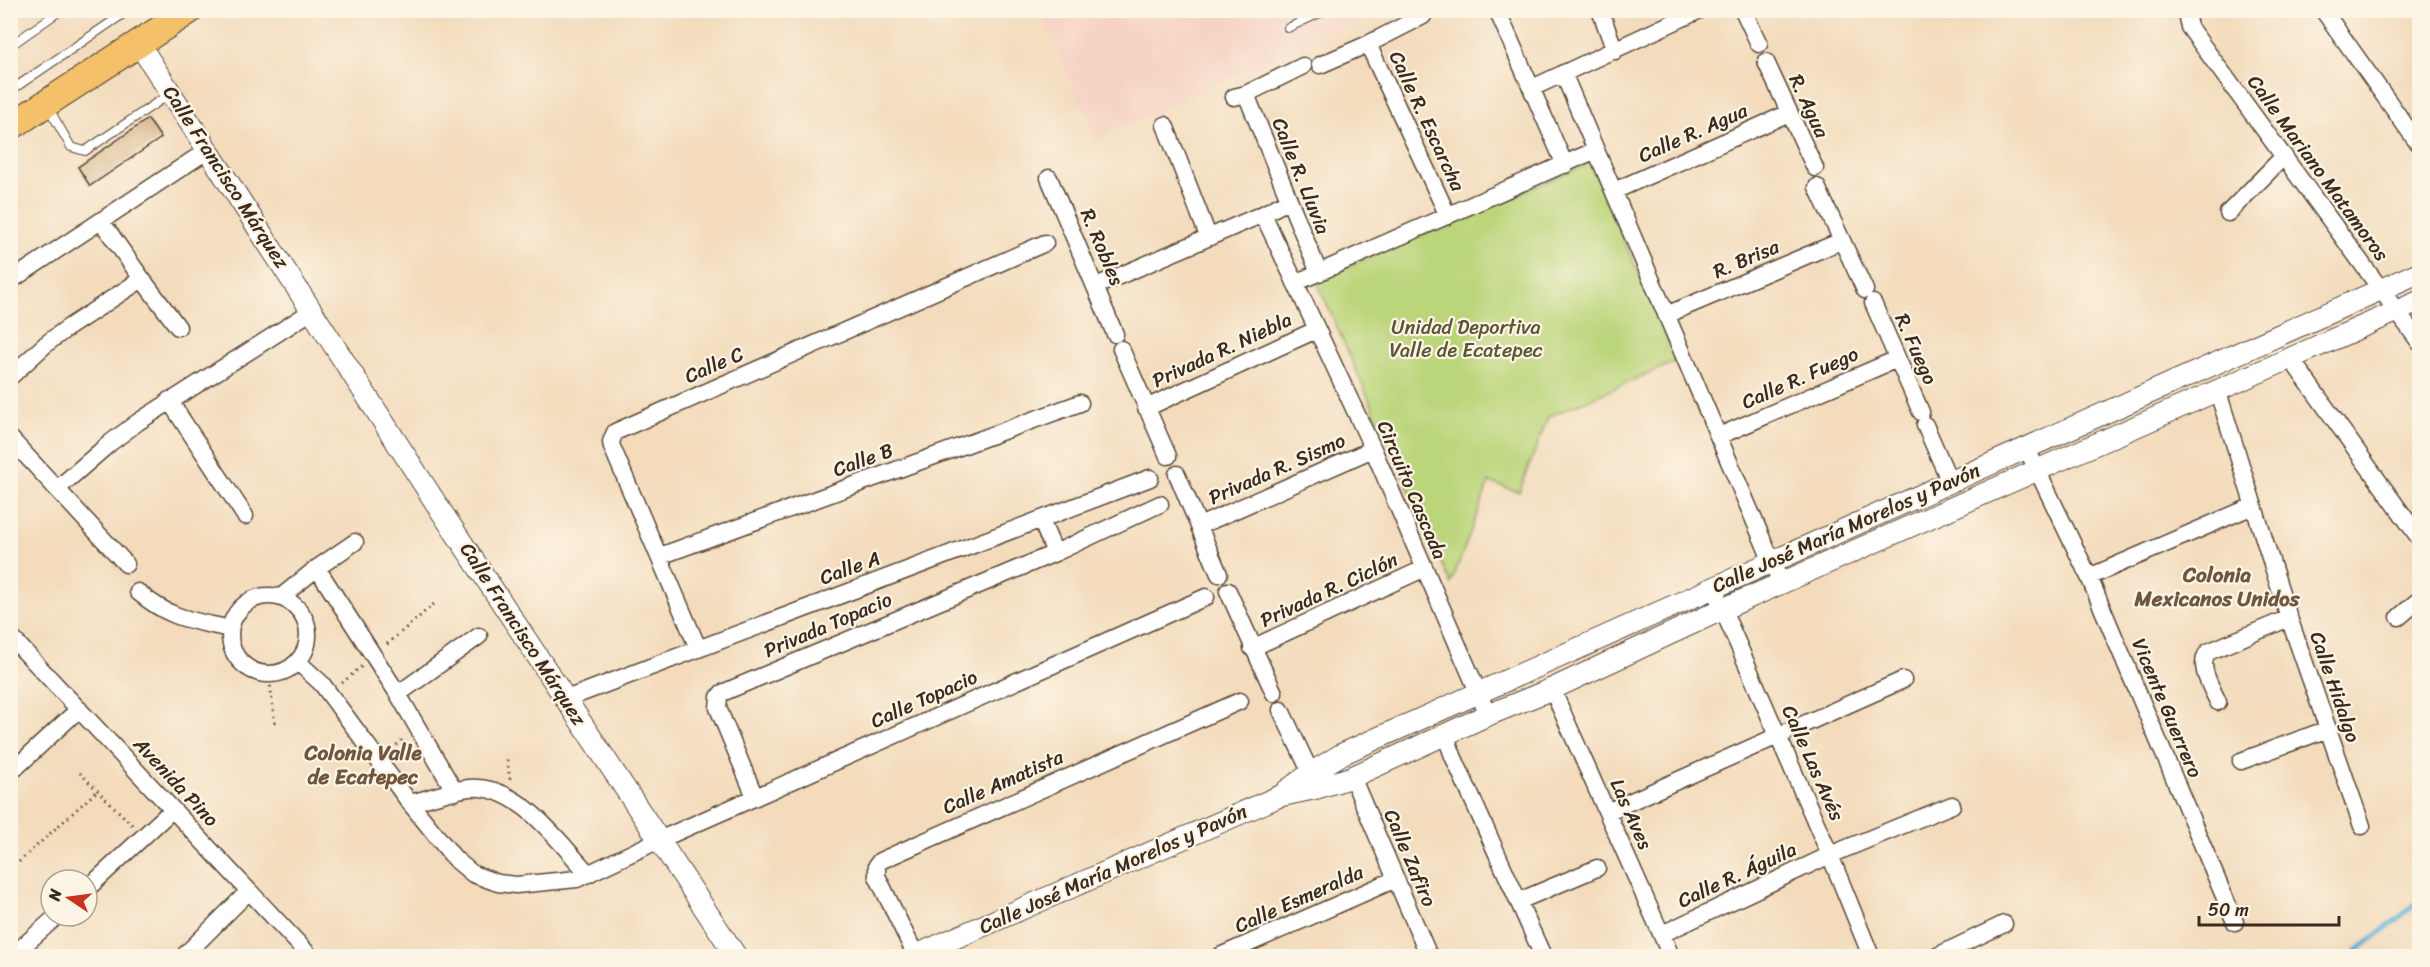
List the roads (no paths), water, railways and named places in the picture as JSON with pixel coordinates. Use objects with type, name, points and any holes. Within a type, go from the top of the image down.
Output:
[{"type":"highway","points":[[10,127],[190,10]]},
{"type":"street","points":[[1497,10],[1565,165]]},
{"type":"street","points":[[1600,10],[1615,51]]},
{"type":"street","points":[[1532,88],[1700,10]]},
{"type":"street","points":[[1743,10],[1758,44]]},
{"type":"street","points":[[2323,10],[2420,146]]},
{"type":"street","name":"Calle Mariano Matamoros","points":[[2188,14],[2189,27],[2420,343]]},
{"type":"street","points":[[1368,44],[1423,16]]},
{"type":"street","name":"Calle Francisco Márquez","points":[[140,44],[312,311],[736,957]]},
{"type":"street","name":"Calle R. Lluvia","points":[[1319,273],[1240,95],[1368,44]]},
{"type":"street","name":"Calle R. Escarcha","points":[[1368,44],[1448,216]]},
{"type":"street","name":"R. Agua","points":[[1766,62],[1815,168]]},
{"type":"street","points":[[1563,74],[1781,583]]},
{"type":"street","name":"Calle R. Agua","points":[[1614,191],[1789,113]]},
{"type":"street","points":[[1165,125],[1208,236]]},
{"type":"street","points":[[10,281],[208,150]]},
{"type":"street","points":[[1295,283],[1596,150]]},
{"type":"street","points":[[2228,213],[2284,156]]},
{"type":"street","name":"R. Robles","points":[[1049,178],[1168,456]]},
{"type":"street","points":[[1817,187],[1841,241]]},
{"type":"street","points":[[1096,286],[1288,201]]},
{"type":"street","name":"Circuito Cascada","points":[[1263,214],[1373,449],[1488,715]]},
{"type":"street","points":[[101,221],[178,327]]},
{"type":"street","name":"R. Fuego","points":[[1841,241],[1898,359],[1950,482]]},
{"type":"street","name":"R. Brisa","points":[[1666,315],[1841,241]]},
{"type":"street","name":"Calle C","points":[[698,648],[612,447],[611,442],[615,432],[1045,243]]},
{"type":"street","name":"Calle José María Morelos y Pavón","points":[[915,956],[1314,780],[1342,754],[2420,272]]},
{"type":"street","points":[[10,376],[46,344],[142,279]]},
{"type":"street","name":"Calle José María Morelos y Pavón","points":[[1314,780],[1352,777],[1488,715],[1552,689],[1781,583],[2420,301]]},
{"type":"street","points":[[57,489],[110,443],[169,400],[312,311]]},
{"type":"street","name":"Privada R. Niebla","points":[[1146,408],[1316,330]]},
{"type":"street","name":"Calle R. Fuego","points":[[1719,436],[1898,359]]},
{"type":"street","points":[[2291,359],[2420,539]]},
{"type":"street","name":"Calle Hidalgo","points":[[2217,389],[2289,618],[2362,826]]},
{"type":"street","points":[[169,400],[244,516]]},
{"type":"street","name":"Calle B","points":[[660,556],[1080,403]]},
{"type":"street","points":[[10,438],[126,564]]},
{"type":"street","name":"Vicente Guerrero","points":[[2026,447],[2089,577],[2235,922]]},
{"type":"street","name":"Privada R. Sismo","points":[[1199,526],[1373,449]]},
{"type":"street","points":[[1177,474],[1220,574]]},
{"type":"street","name":"Calle A","points":[[566,699],[1150,478]]},
{"type":"street","name":"Privada Topacio","points":[[755,797],[718,708],[719,697],[722,693],[1055,553],[1160,504]]},
{"type":"street","points":[[2089,577],[2253,506]]},
{"type":"street","points":[[1041,520],[1055,553]]},
{"type":"street","points":[[281,597],[317,568],[355,542]]},
{"type":"street","points":[[317,568],[398,694],[455,792]]},
{"type":"street","name":"Privada R. Ciclón","points":[[1252,648],[1423,569]]},
{"type":"street","name":"Calle Las Avés","points":[[1713,587],[1830,855],[1871,957]]},
{"type":"street","points":[[1228,591],[1274,693]]},
{"type":"street","points":[[138,592],[154,606],[171,615],[230,629]]},
{"type":"street","points":[[264,595],[281,597],[298,607],[307,625],[307,645],[298,662],[284,671],[269,674],[247,668],[233,651],[230,629],[236,613],[248,601],[264,595]]},
{"type":"street","name":"Calle Topacio","points":[[298,662],[322,684],[410,803],[455,859],[473,874],[498,883],[516,885],[577,879],[659,840],[1206,597]]},
{"type":"street","points":[[2399,617],[2420,599]]},
{"type":"street","points":[[2218,702],[2204,667],[2204,656],[2208,652],[2289,618]]},
{"type":"street","points":[[398,694],[478,636]]},
{"type":"street","name":"Avenida Pino","points":[[14,648],[78,710],[310,957]]},
{"type":"street","points":[[1607,812],[1903,680]]},
{"type":"street","name":"Las Aves","points":[[1552,689],[1671,957]]},
{"type":"street","name":"Calle Amatista","points":[[915,956],[877,876],[877,865],[880,861],[1240,701]]},
{"type":"street","points":[[10,773],[78,710]]},
{"type":"street","points":[[1281,710],[1314,780]]},
{"type":"street","points":[[2241,761],[2328,729]]},
{"type":"street","points":[[1446,736],[1543,957]]},
{"type":"street","name":"Calle Zafiro","points":[[1352,777],[1429,957]]},
{"type":"street","points":[[410,803],[468,788],[490,790],[514,799],[588,874]]},
{"type":"street","name":"Calle R. Águila","points":[[1662,934],[1830,855],[1952,805]]},
{"type":"street","points":[[99,878],[172,810]]},
{"type":"street","points":[[1519,901],[1597,868]]},
{"type":"street","name":"Calle Esmeralda","points":[[1220,957],[1396,879]]},
{"type":"street","points":[[184,957],[249,891]]},
{"type":"street","points":[[1937,957],[2004,924]]},
{"type":"street","points":[[12,957],[44,928]]},
{"type":"lane","points":[[10,46],[61,10]]},
{"type":"lane","points":[[10,91],[129,10]]},
{"type":"lane","points":[[1288,28],[1326,10]]},
{"type":"lane","points":[[47,104],[71,147],[85,151],[172,92]]},
{"type":"waterway","points":[[2350,956],[2420,901]]},
{"type":"district","name":"Colonia Mexicanos Unidos","points":[[2217,587]]},
{"type":"district","name":"Colonia Valle de Ecatepec","points":[[363,765]]},
{"type":"park label","name":"Unidad Deportiva Valle de Ecatepec","points":[[1466,338]]}]
